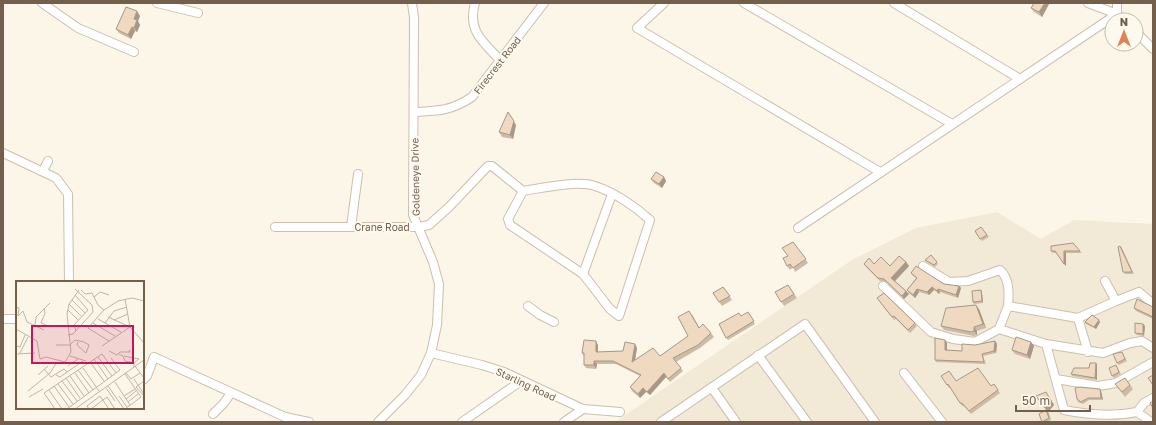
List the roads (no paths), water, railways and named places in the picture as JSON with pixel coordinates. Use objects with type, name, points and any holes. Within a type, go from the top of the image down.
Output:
[{"type":"street","points":[[42,3],[78,28],[134,52]]},
{"type":"street","points":[[157,3],[198,13]]},
{"type":"street","name":"Goldeneye Drive","points":[[378,422],[405,395],[421,375],[431,353],[437,325],[439,284],[433,262],[414,215],[414,18],[412,3]]},
{"type":"street","points":[[475,3],[472,22],[477,35],[501,60]]},
{"type":"street","name":"Firecrest Road","points":[[414,112],[444,111],[460,106],[472,98],[544,3]]},
{"type":"street","points":[[664,3],[637,28],[880,172]]},
{"type":"street","points":[[744,3],[952,124]]},
{"type":"street","points":[[894,3],[1020,79]]},
{"type":"street","points":[[1088,3],[1112,12]]},
{"type":"street","points":[[798,228],[1104,23]]},
{"type":"street","points":[[1144,40],[1153,49]]},
{"type":"street","points":[[3,153],[56,178],[68,194],[69,281]]},
{"type":"street","points":[[43,171],[48,161]]},
{"type":"street","name":"Crane Road","points":[[275,227],[418,227],[429,225],[449,207],[488,166],[492,166],[523,191]]},
{"type":"street","points":[[351,227],[358,174]]},
{"type":"street","points":[[576,184],[594,185],[612,194],[650,220],[619,316],[610,309],[583,274],[510,225],[508,219],[510,212],[523,191],[576,184]]},
{"type":"street","points":[[583,274],[612,194]]},
{"type":"street","points":[[883,286],[931,332],[953,339],[975,342],[999,329],[1008,306],[1009,296],[1006,278],[1000,270],[968,281],[948,282],[923,266]]},
{"type":"street","points":[[1105,280],[1116,301]]},
{"type":"street","points":[[1008,306],[1078,318],[1139,292],[1153,304]]},
{"type":"street","points":[[528,306],[540,315],[554,322]]},
{"type":"street","points":[[1078,318],[1088,352]]},
{"type":"street","points":[[3,319],[16,319]]},
{"type":"street","points":[[664,421],[805,324],[875,422]]},
{"type":"street","points":[[999,329],[1046,344],[1104,354],[1130,343],[1142,341],[1153,348]]},
{"type":"street","points":[[1046,344],[1064,410],[1093,415],[1120,415],[1137,412],[1144,403],[1153,398]]},
{"type":"street","name":"Starling Road","points":[[431,353],[482,365],[521,380],[583,409],[620,412]]},
{"type":"street","points":[[758,355],[807,422]]},
{"type":"street","points":[[144,379],[147,376],[154,357],[284,420],[309,422]]},
{"type":"street","points":[[1056,379],[1098,386],[1116,383],[1153,362]]},
{"type":"street","points":[[904,373],[942,422]]},
{"type":"street","points":[[462,422],[521,380]]},
{"type":"street","points":[[712,388],[736,422]]},
{"type":"street","points":[[213,414],[231,393]]},
{"type":"street","points":[[564,422],[583,409]]},
{"type":"street","points":[[1137,412],[1151,422]]}]
